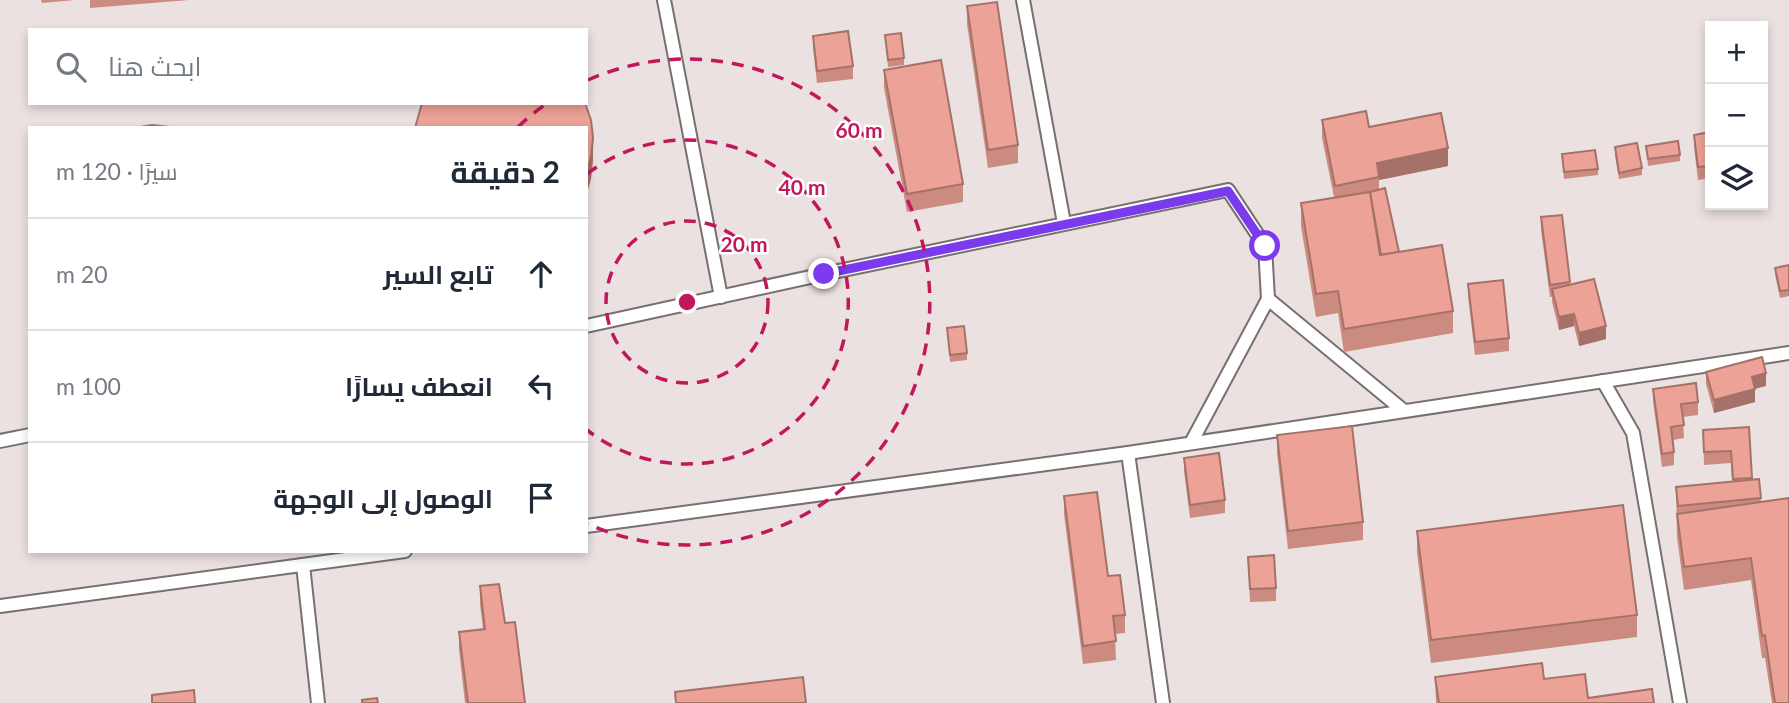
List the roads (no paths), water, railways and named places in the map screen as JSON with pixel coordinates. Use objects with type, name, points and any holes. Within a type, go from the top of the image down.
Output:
[{"type":"lane","points":[[664,0],[721,297]]},
{"type":"lane","points":[[1023,0],[1064,223]]},
{"type":"lane","points":[[588,327],[1064,223],[1228,191],[1265,246],[1268,299],[1191,443]]},
{"type":"lane","points":[[1268,299],[1404,411]]},
{"type":"lane","points":[[588,526],[1128,453],[1789,353]]},
{"type":"lane","points":[[1603,381],[1633,433],[1680,703]]},
{"type":"lane","points":[[0,440],[28,435]]},
{"type":"lane","points":[[1128,453],[1163,703]]},
{"type":"lane","points":[[0,606],[390,553]]},
{"type":"lane","points":[[303,565],[318,703]]}]
